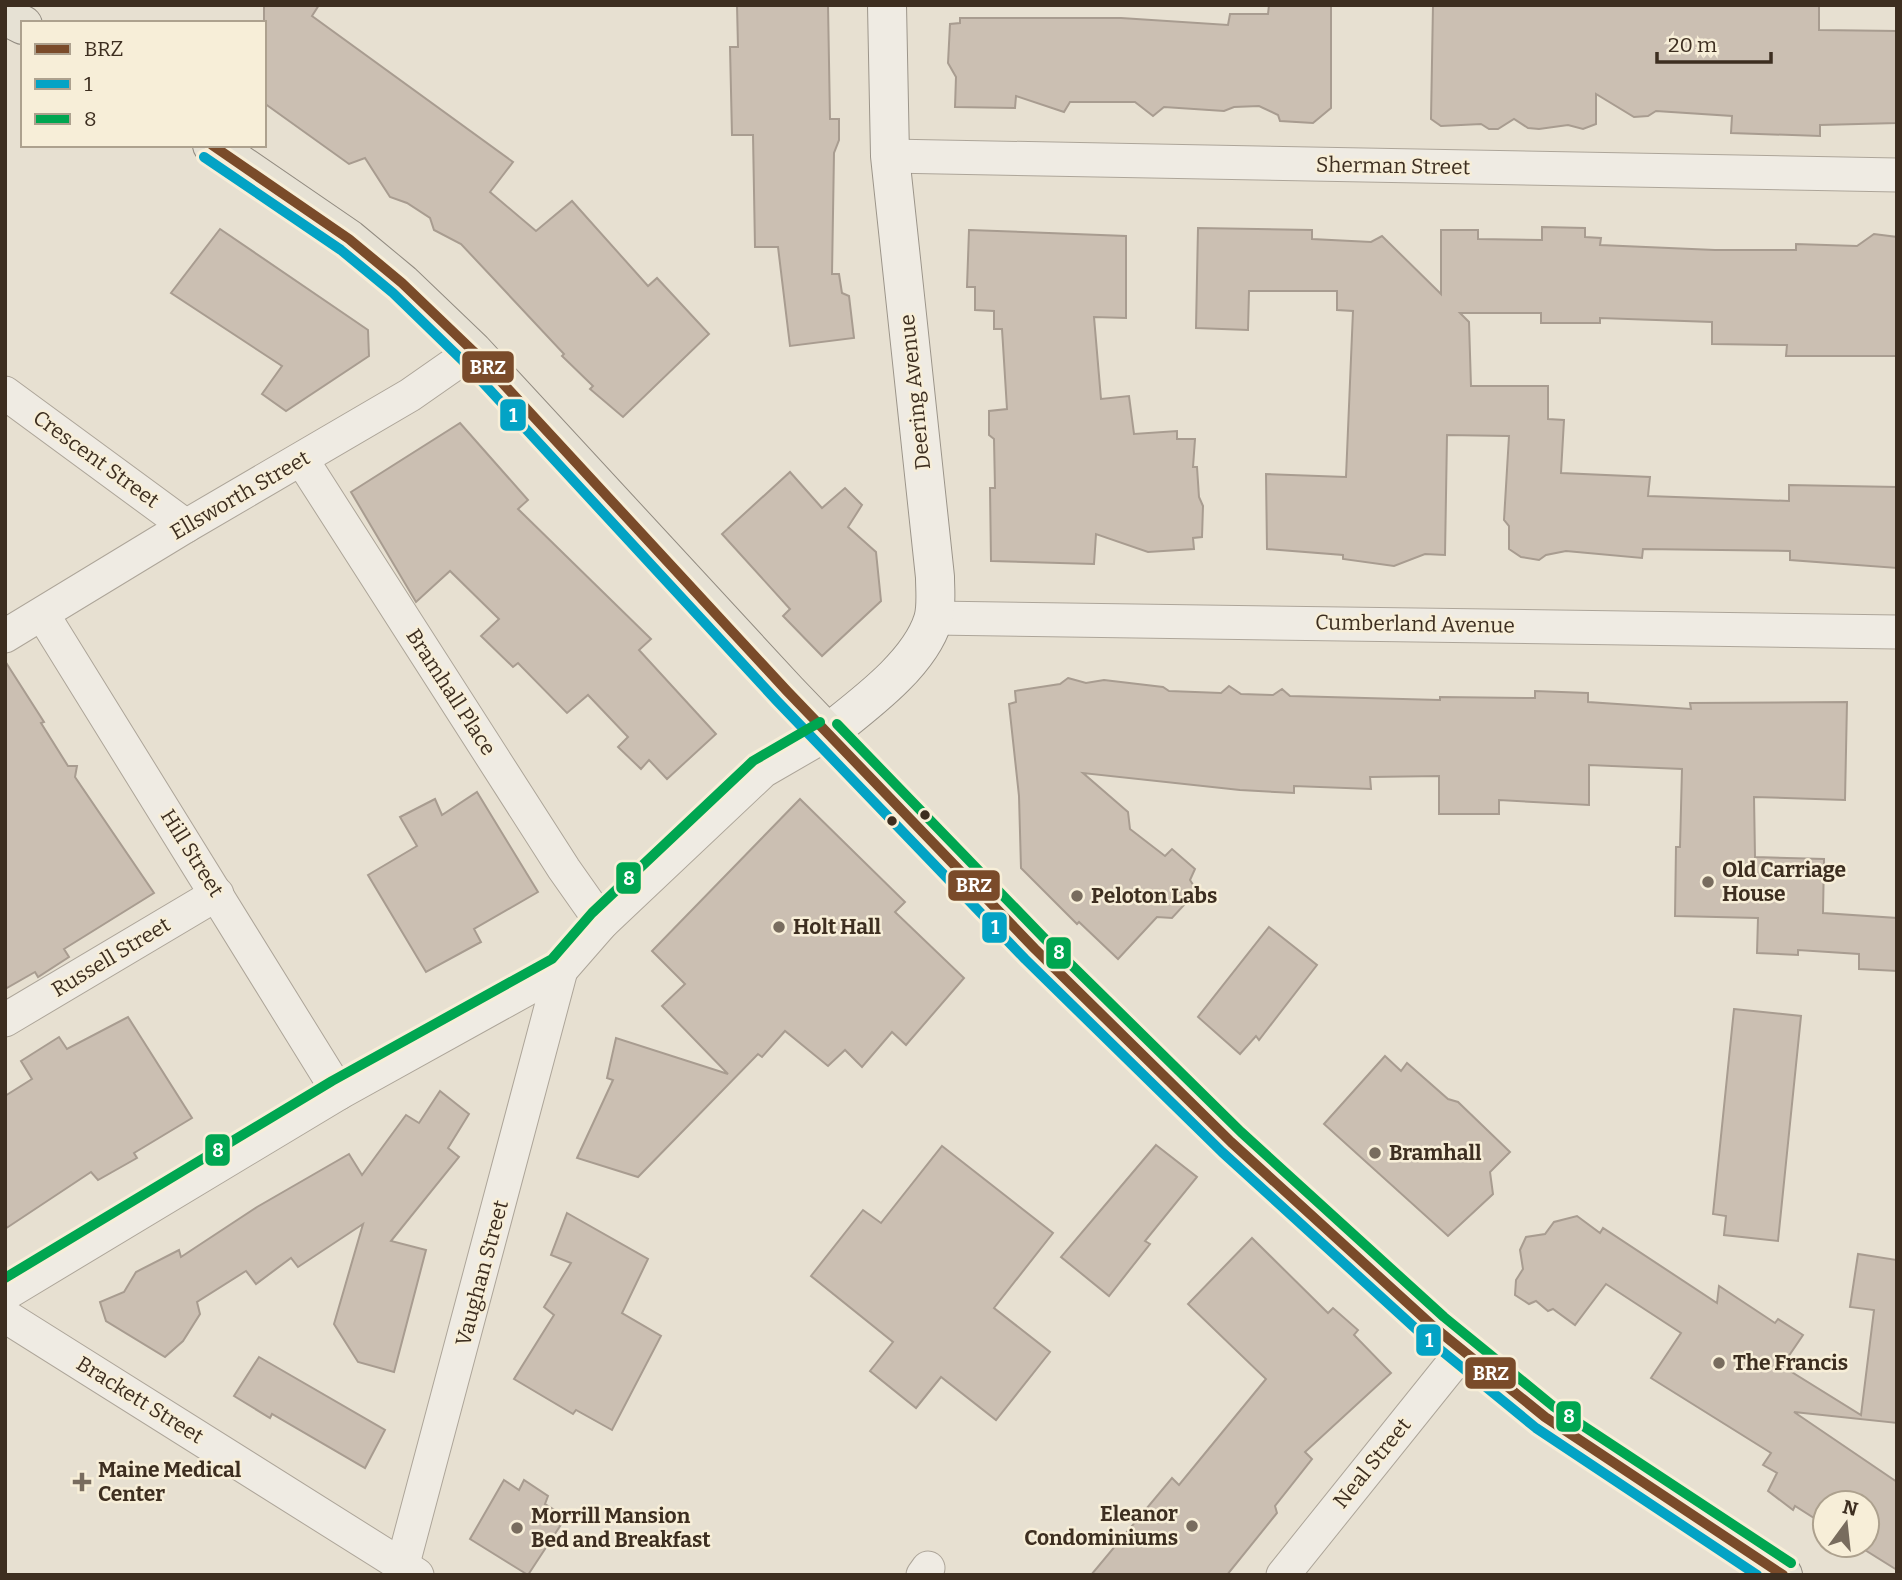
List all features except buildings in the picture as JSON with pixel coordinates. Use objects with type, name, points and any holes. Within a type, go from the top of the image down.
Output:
[{"type":"main road","name":"Deering Avenue","points":[[827,734],[869,701],[921,647],[934,618],[935,577],[890,156],[887,5]]},
{"type":"main road","points":[[5,16],[21,24]]},
{"type":"main road","points":[[215,147],[349,239],[402,283],[474,351],[827,734],[1035,949],[1231,1142],[1462,1352],[1545,1417],[1783,1575]]},
{"type":"street","name":"Sherman Street","points":[[890,156],[1897,175]]},
{"type":"street","name":"Ellsworth Street","points":[[5,636],[410,395],[474,351]]},
{"type":"street","name":"Crescent Street","points":[[5,393],[186,526]]},
{"type":"street","name":"Bramhall Place","points":[[302,460],[564,869],[602,923]]},
{"type":"street","name":"Hill Street","points":[[43,615],[339,1093]]},
{"type":"street","name":"Cumberland Avenue","points":[[934,618],[1897,632]]},
{"type":"street","points":[[5,1294],[339,1093],[561,970],[602,923],[763,771],[827,734]]},
{"type":"street","name":"Russell Street","points":[[5,1020],[218,894]]},
{"type":"street","name":"Vaughan Street","points":[[406,1572],[561,970]]},
{"type":"street","name":"Brackett Street","points":[[5,1316],[406,1572]]},
{"type":"street","name":"Neal Street","points":[[1283,1575],[1462,1352]]},
{"type":"transit line","name":"BRZ","points":[[215,147],[349,239],[402,283],[473,351],[787,691],[1035,949],[1231,1142],[1435,1328],[1545,1417],[1783,1575]]},
{"type":"transit line","name":"1","points":[[204,157],[341,250],[393,293],[463,361],[777,701],[1025,959],[1222,1152],[1426,1338],[1536,1428],[1757,1575]]},
{"type":"transit line","name":"8","points":[[5,1278],[332,1081],[552,959],[592,913],[753,761],[820,722]]},
{"type":"transit line","name":"8","points":[[837,724],[1045,939],[1241,1132],[1444,1317],[1553,1406],[1791,1563]]},
{"type":"place","name":"Old Carriage House","points":[[1708,882]]},
{"type":"place","name":"Peloton Labs","points":[[1077,896]]},
{"type":"place","name":"Holt Hall","points":[[779,927]]},
{"type":"place","name":"Bramhall","points":[[1375,1153]]},
{"type":"place","name":"The Francis","points":[[1719,1363]]},
{"type":"place","name":"Maine Medical Center","points":[[82,1482]]},
{"type":"place","name":"Eleanor Condominiums","points":[[1192,1526]]},
{"type":"place","name":"Morrill Mansion Bed and Breakfast","points":[[517,1528]]}]
